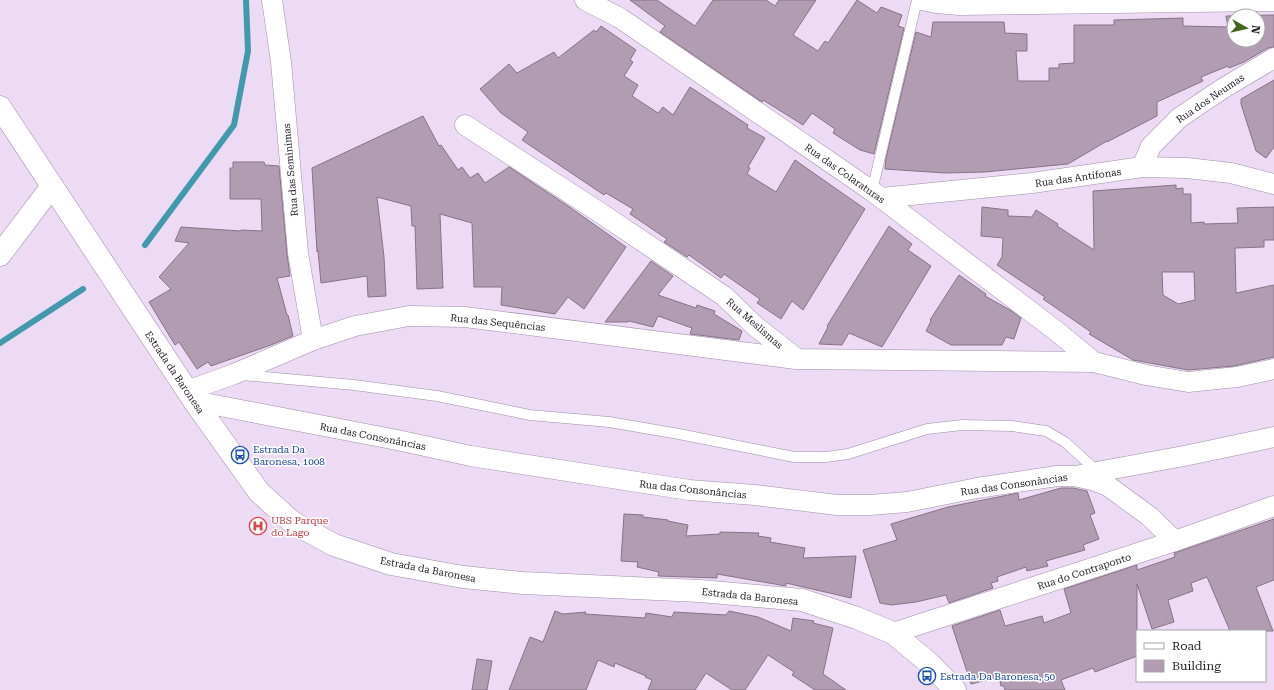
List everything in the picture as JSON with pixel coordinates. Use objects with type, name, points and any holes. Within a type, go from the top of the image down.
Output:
[{"type":"main road","name":"Estrada da Baronesa","points":[[2,113],[52,186],[190,396],[259,492],[292,522],[334,545],[391,564],[462,577],[523,583],[700,591],[802,600],[857,618],[893,633],[929,663],[955,690]]},
{"type":"main road","points":[[0,255],[52,186]]},
{"type":"street","name":"Rua das Seminimas","points":[[272,0],[281,62],[298,253],[313,340]]},
{"type":"street","name":"Rua das Colaraturas","points":[[585,0],[620,18],[876,195],[1055,330],[1094,362]]},
{"type":"street","points":[[922,0],[959,5],[1274,1]]},
{"type":"street","name":"Rua dos Neumas","points":[[1142,167],[1151,146],[1179,118],[1247,73],[1274,58]]},
{"type":"street","name":"Rua Meslismas","points":[[465,125],[599,212],[724,296],[756,326],[796,358]]},
{"type":"street","name":"Rua das Antífonas","points":[[876,195],[1032,183],[1142,167],[1195,169],[1231,174],[1274,184]]},
{"type":"street","name":"Rua das Sequências","points":[[190,396],[234,374],[313,340],[355,326],[409,316],[465,317],[796,358]]},
{"type":"street","points":[[796,358],[1094,362],[1146,375],[1188,382],[1237,377],[1274,369]]},
{"type":"street","name":"Rua das Consonâncias","points":[[190,396],[471,456],[689,490],[837,505],[870,505],[907,502],[977,488],[1057,476],[1074,476],[1092,480],[1108,486],[1149,516],[1175,541]]},
{"type":"street","points":[[1074,476],[1184,456],[1274,437]]},
{"type":"street","name":"Rua do Contraponto","points":[[893,633],[1175,541],[1274,506]]},
{"type":"lane","points":[[876,195],[917,0]]},
{"type":"lane","points":[[234,374],[354,385],[437,396],[530,415],[608,422],[679,434],[794,457],[826,457],[848,454],[927,429],[962,425],[1012,426],[1046,431],[1066,442],[1098,472]]},
{"type":"building","points":[[630,0],[657,0],[695,26],[713,0],[766,0],[775,6],[779,0],[816,0],[793,35],[818,51],[825,41],[828,43],[857,0],[877,13],[881,7],[902,15],[898,26],[904,28],[874,154],[860,150],[833,133],[835,129],[812,113],[803,125],[763,100],[762,102],[660,32],[665,26]]},
{"type":"building","points":[[1266,15],[1274,15],[1274,47],[1268,48],[1244,62],[1229,68],[1228,66],[1201,77],[1203,81],[1157,102],[1157,116],[1107,141],[1068,164],[985,172],[945,173],[885,169],[886,158],[916,32],[931,37],[933,22],[1004,22],[1005,33],[1027,34],[1027,51],[1016,51],[1018,81],[1049,81],[1049,68],[1059,68],[1059,64],[1074,63],[1074,25],[1114,25],[1114,20],[1183,18],[1183,26],[1226,27],[1226,48],[1266,48]]},
{"type":"building","points":[[601,26],[636,50],[630,60],[633,62],[624,76],[638,85],[632,96],[658,113],[663,107],[673,115],[690,87],[748,125],[747,128],[765,138],[748,167],[750,168],[747,174],[776,192],[795,160],[865,209],[803,310],[792,301],[781,319],[757,303],[760,299],[724,274],[721,278],[689,255],[687,257],[664,242],[667,239],[630,214],[633,209],[606,193],[604,195],[522,140],[528,132],[501,113],[480,89],[509,64],[517,73],[554,52],[558,58],[594,30],[596,32]]},
{"type":"building","points":[[1274,80],[1274,147],[1266,158],[1256,151],[1241,104],[1241,99]]},
{"type":"building","points":[[423,116],[439,146],[441,145],[458,170],[462,167],[470,178],[478,173],[485,183],[509,167],[626,247],[584,309],[568,297],[555,314],[501,305],[502,287],[474,287],[472,223],[440,214],[443,288],[417,289],[415,226],[412,226],[411,206],[377,197],[384,257],[386,296],[368,297],[367,276],[321,283],[318,251],[317,252],[312,168]]},
{"type":"building","points":[[233,162],[264,162],[265,165],[279,166],[290,276],[277,278],[293,336],[211,366],[208,362],[197,369],[179,342],[175,345],[149,302],[171,289],[159,277],[189,243],[175,241],[181,227],[262,231],[261,199],[230,199],[230,168],[233,168]]},
{"type":"building","points":[[1176,185],[1176,189],[1183,188],[1183,194],[1191,194],[1191,223],[1238,223],[1237,208],[1274,207],[1274,240],[1264,240],[1264,247],[1235,248],[1236,293],[1274,285],[1274,357],[1234,366],[1188,370],[1133,360],[1089,334],[1091,332],[1043,299],[1045,297],[997,265],[1002,257],[1003,238],[981,236],[982,207],[1008,210],[1008,216],[1032,217],[1036,210],[1058,224],[1057,226],[1094,250],[1093,191]],"holes":[[[1162,272],[1194,272],[1195,300],[1178,304],[1163,295]]]},
{"type":"building","points":[[889,226],[912,244],[908,250],[931,266],[882,347],[849,333],[842,345],[819,344],[828,327],[827,326]]},
{"type":"building","points":[[651,261],[673,276],[658,295],[696,308],[697,305],[715,311],[714,314],[742,331],[739,340],[690,334],[692,328],[658,316],[653,327],[629,321],[605,322]]},
{"type":"building","points":[[959,275],[986,294],[985,296],[1021,318],[1014,339],[1006,337],[1002,345],[951,345],[926,331],[931,321],[930,320]]},
{"type":"building","points":[[1061,488],[1073,488],[1087,491],[1095,513],[1090,515],[1099,539],[1083,545],[1085,550],[1046,561],[1048,566],[1027,571],[1026,567],[997,577],[998,581],[991,583],[993,588],[949,603],[946,595],[916,602],[891,605],[880,603],[863,550],[897,540],[891,524],[948,507],[1018,493],[1019,500]]},
{"type":"building","points":[[624,514],[643,515],[643,517],[668,520],[688,525],[686,536],[720,534],[720,532],[759,533],[758,536],[771,538],[770,542],[805,548],[803,558],[856,556],[851,598],[786,583],[786,586],[717,574],[717,578],[658,576],[659,572],[637,567],[638,562],[621,561]]},
{"type":"building","points":[[1274,519],[1274,580],[1256,587],[1273,631],[1230,630],[1207,577],[1191,583],[1193,591],[1168,600],[1174,622],[1152,629],[1137,584],[1136,656],[1095,672],[1093,668],[1061,680],[1065,690],[1005,690],[1004,686],[1001,686],[999,677],[971,684],[952,626],[1000,610],[1005,626],[1042,616],[1044,623],[1071,613],[1064,589],[1137,565],[1137,570],[1175,557],[1174,553]]},
{"type":"building","points":[[555,611],[563,614],[586,612],[585,614],[645,618],[646,613],[672,617],[674,612],[726,615],[729,611],[758,617],[791,631],[793,618],[814,621],[813,623],[833,628],[823,674],[846,690],[815,690],[792,675],[794,672],[768,655],[745,690],[732,690],[706,673],[695,690],[648,690],[652,680],[645,677],[646,676],[615,663],[614,667],[598,660],[586,690],[509,690],[530,637],[543,642]]},
{"type":"building","points":[[477,659],[492,661],[487,690],[472,690]]},
{"type":"waterway","points":[[145,245],[234,125],[248,51],[246,0]]},
{"type":"waterway","points":[[0,343],[83,289]]},
{"type":"place","name":"Estrada Da Baronesa, 1008","points":[[240,455]]},
{"type":"place","name":"UBS Parque do Lago","points":[[258,526]]},
{"type":"place","name":"Estrada Da Baronesa, 50","points":[[927,676]]}]
